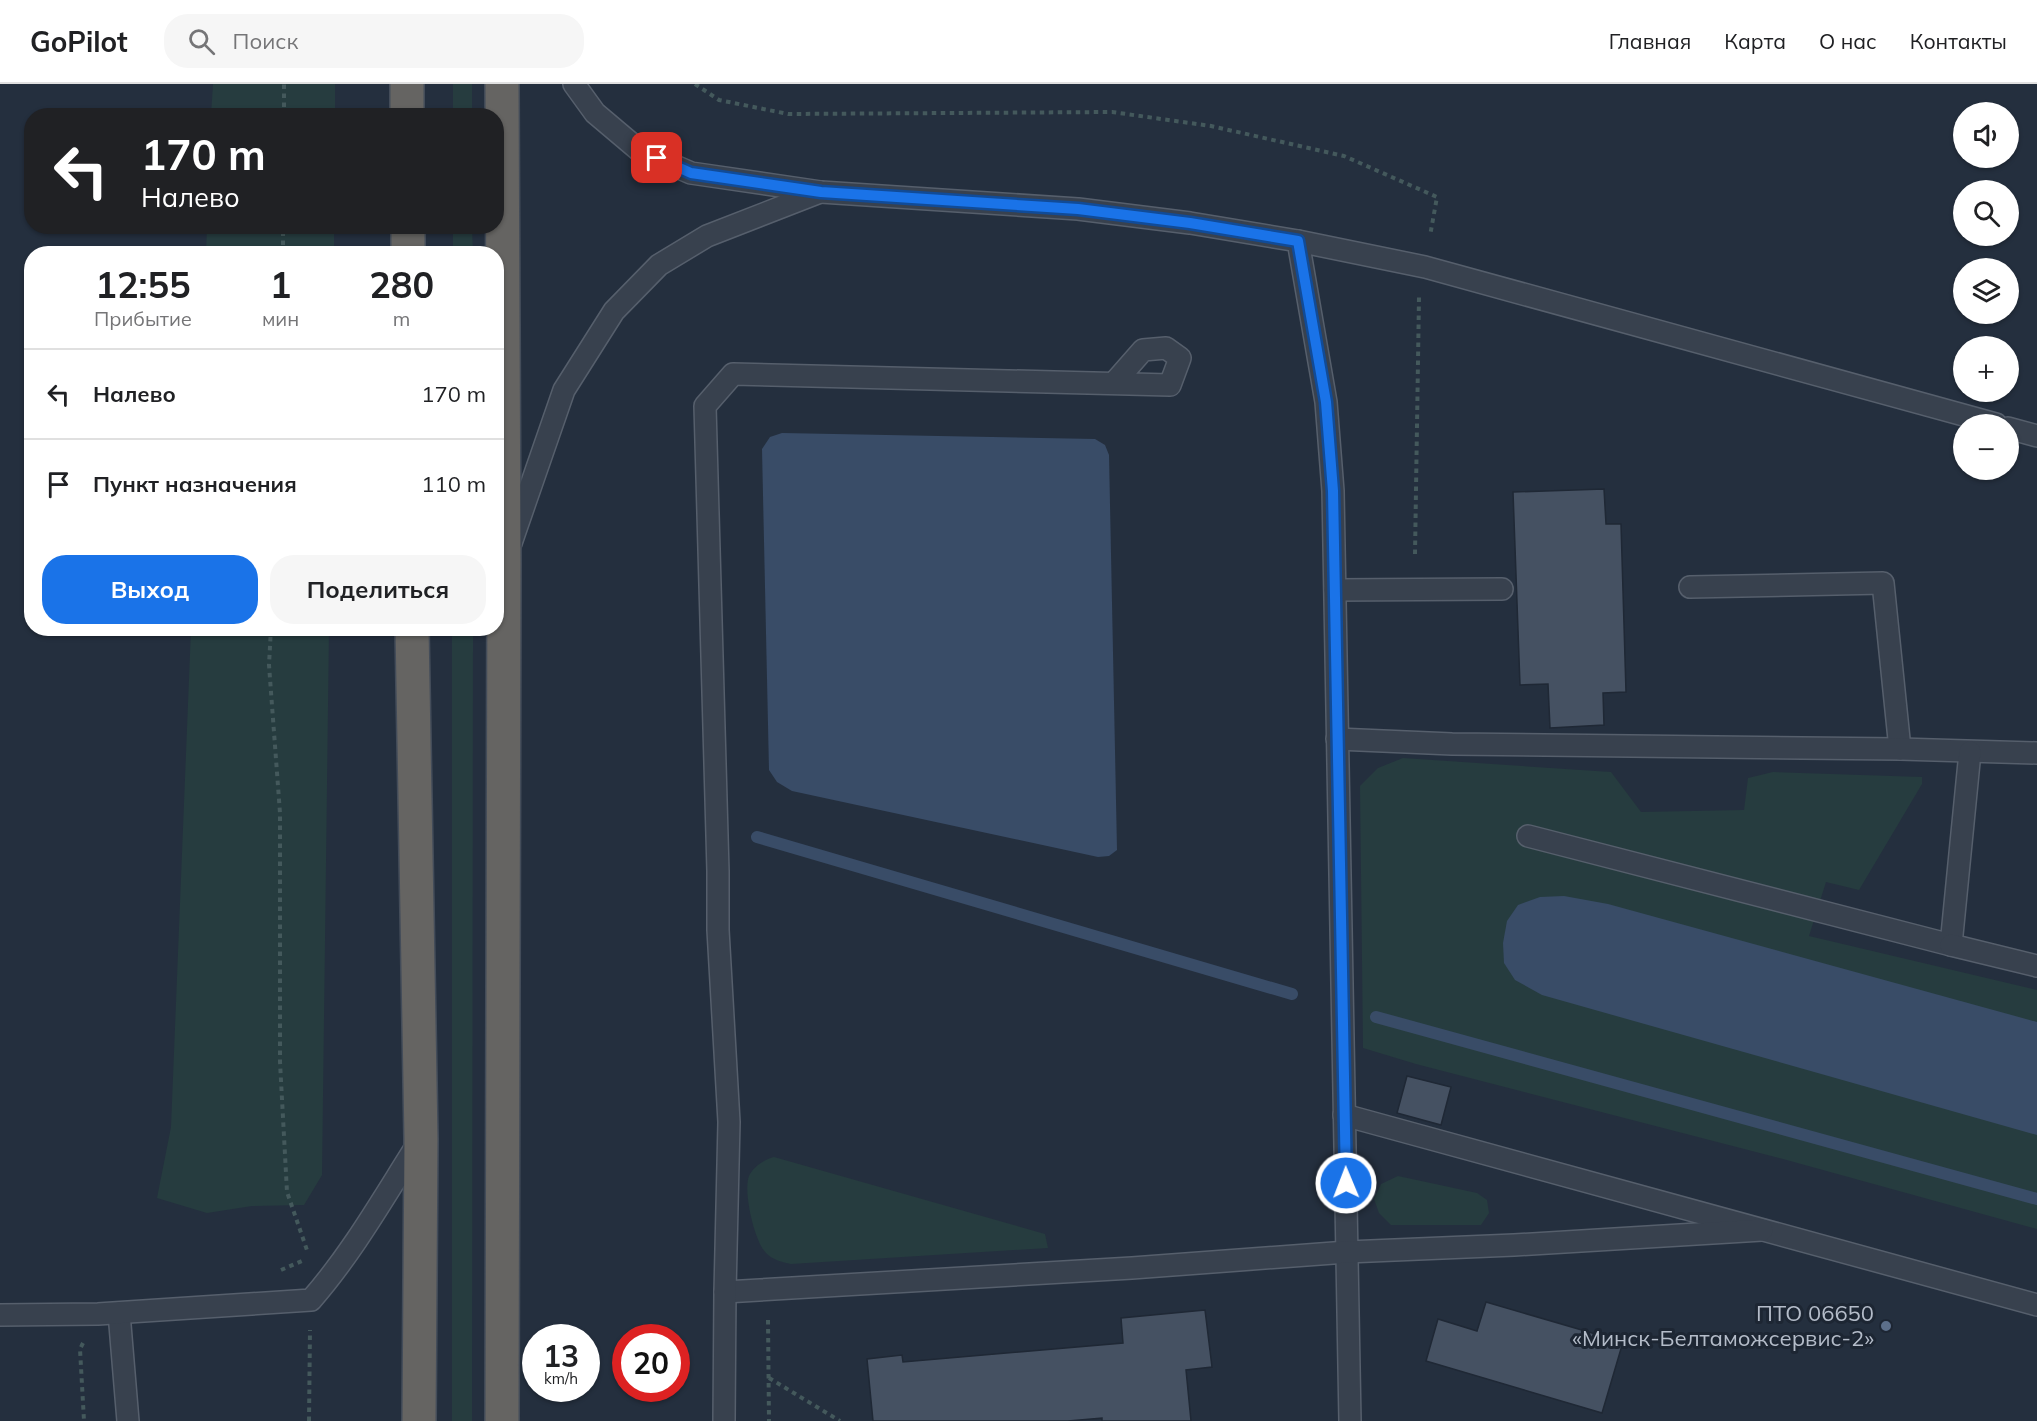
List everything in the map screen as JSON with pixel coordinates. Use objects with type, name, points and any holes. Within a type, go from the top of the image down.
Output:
[{"type":"highway","points":[[407,84],[407,108]]},
{"type":"highway","points":[[502,84],[502,108]]},
{"type":"highway","points":[[412,636],[421,1138],[419,1421]]},
{"type":"highway","points":[[502,1421],[504,636]]},
{"type":"lane","points":[[574,84],[595,113],[639,151],[691,173],[821,192],[1078,209],[1190,223],[1298,241],[1425,267],[1960,414]]},
{"type":"lane","points":[[504,563],[564,390],[614,311],[659,265],[707,236],[821,192]]},
{"type":"lane","points":[[1298,241],[1326,402],[1333,491],[1350,1421]]},
{"type":"lane","points":[[724,1421],[724,1292],[729,1122],[718,930],[705,406],[733,374],[1114,383]]},
{"type":"lane","points":[[2019,431],[2037,436]]},
{"type":"lane","points":[[1690,587],[1883,583],[1900,749]]},
{"type":"lane","points":[[1335,590],[1502,589]]},
{"type":"lane","points":[[1337,739],[1452,744],[1900,749],[2037,753]]},
{"type":"lane","points":[[1951,945],[1970,752]]},
{"type":"lane","points":[[1528,836],[2037,966]]},
{"type":"lane","points":[[1344,1115],[2037,1305]]},
{"type":"lane","points":[[0,1315],[119,1313],[311,1300],[345,1256],[421,1138]]},
{"type":"lane","points":[[724,1292],[1132,1268],[1347,1252],[1514,1245],[1762,1230]]},
{"type":"lane","points":[[119,1313],[128,1421]]},
{"type":"path","points":[[284,108],[285,84]]},
{"type":"path","points":[[271,636],[269,665],[280,813],[280,1062],[287,1192],[308,1249],[311,1300],[309,1421]]},
{"type":"path","points":[[768,1289],[769,1421]]},
{"type":"path","points":[[769,1377],[840,1421]]},
{"type":"green space","points":[[213,84],[335,84],[335,108],[211,108]]},
{"type":"green space","points":[[453,84],[472,84],[472,108],[453,108]]},
{"type":"green space","points":[[207,234],[334,234],[334,246],[206,246]]},
{"type":"green space","points":[[453,234],[472,234],[473,246],[453,246]]},
{"type":"green space","points":[[191,636],[329,636],[322,1175],[304,1205],[252,1206],[207,1213],[157,1198],[171,1127]]},
{"type":"green space","points":[[452,636],[473,636],[472,1421],[452,1421]]},
{"type":"green space","points":[[1403,758],[1611,772],[1641,812],[1744,810],[1748,778],[1773,772],[1922,777],[1922,784],[1859,890],[1826,882],[1809,936],[2037,990],[2037,1229],[1363,1048],[1360,786],[1378,768]]},
{"type":"green space","points":[[774,1157],[1045,1234],[1048,1248],[791,1264],[781,1261],[766,1253],[757,1238],[747,1193],[749,1176],[753,1170]]},
{"type":"green space","points":[[1398,1176],[1477,1193],[1487,1200],[1489,1213],[1481,1225],[1391,1225],[1379,1213],[1374,1199],[1381,1184]]},
{"type":"water","points":[[782,433],[1095,439],[1105,445],[1109,455],[1117,850],[1109,856],[1098,857],[792,791],[777,782],[769,770],[762,449],[770,437]]},
{"type":"water","points":[[1564,896],[1608,904],[2037,1022],[2037,1135],[1542,995],[1515,980],[1504,963],[1503,943],[1507,921],[1518,905],[1540,897]]},
{"type":"building","points":[[1604,489],[1606,524],[1621,524],[1626,692],[1603,693],[1604,725],[1550,728],[1548,684],[1520,685],[1513,492]]},
{"type":"building","points":[[1407,1076],[1451,1087],[1441,1125],[1397,1113]]},
{"type":"building","points":[[1486,1302],[1623,1342],[1602,1413],[1426,1361],[1438,1319],[1477,1331]]},
{"type":"building","points":[[1205,1310],[1212,1367],[1186,1370],[1191,1421],[1102,1421],[1102,1418],[1068,1421],[873,1421],[867,1359],[902,1355],[903,1362],[1123,1343],[1121,1318]]},
{"type":"waterway","points":[[757,837],[1292,994]]},
{"type":"waterway","points":[[1376,1017],[2037,1199]]},
{"type":"place","name":"ПТО 06650 «Минск-Белтаможсервис-2»","points":[[1886,1326]]},
{"type":"route","points":[[657,158],[691,173],[821,192],[1078,209],[1190,223],[1298,241],[1326,402],[1333,491],[1346,1183]]}]
